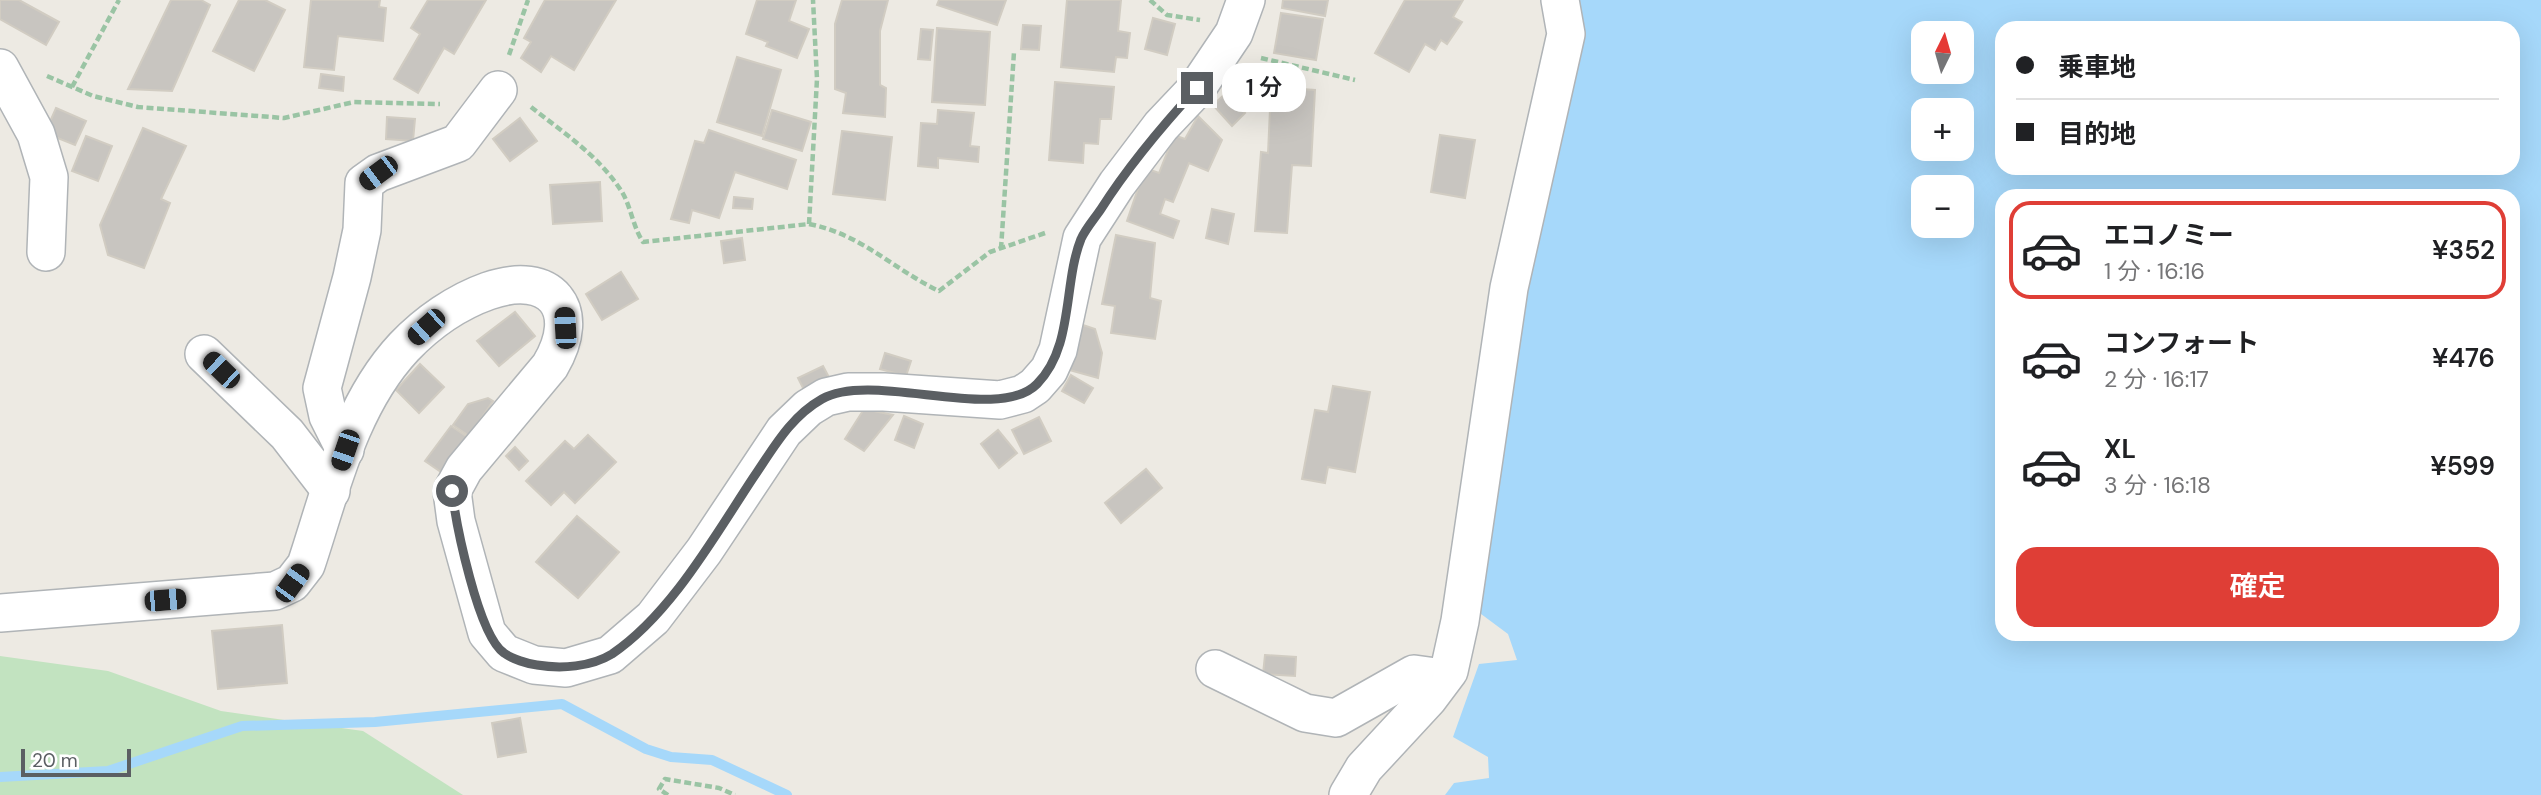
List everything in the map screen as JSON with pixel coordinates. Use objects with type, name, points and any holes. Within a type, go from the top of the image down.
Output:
[{"type":"street","points":[[1348,795],[1364,768],[1428,699],[1449,671],[1460,621],[1509,288],[1566,34],[1560,0]]},
{"type":"street","points":[[0,613],[275,591],[292,583],[306,565],[361,408],[381,376],[405,346],[450,309],[491,290],[522,285],[549,293],[564,310],[565,328],[561,348],[550,366],[464,470],[452,491],[456,521],[487,633],[504,653],[534,665],[566,668],[610,655],[653,618],[704,551],[784,431],[808,408],[826,397],[848,392],[1000,400],[1023,394],[1035,386],[1049,370],[1058,350],[1082,238],[1116,184],[1161,126],[1197,88],[1241,13]]},
{"type":"street","points":[[0,68],[36,134],[49,177],[46,252]]},
{"type":"street","points":[[345,450],[328,416],[322,388],[362,230],[364,183],[378,173],[458,143],[498,90]]},
{"type":"street","points":[[204,354],[287,434],[331,491]]},
{"type":"street","points":[[1215,669],[1306,713],[1336,718],[1414,674],[1443,678]]},
{"type":"path","points":[[72,87],[119,0]]},
{"type":"path","points":[[498,90],[527,0]]},
{"type":"path","points":[[809,224],[817,79],[813,0]]},
{"type":"path","points":[[1150,0],[1167,15],[1241,13],[1243,44],[1265,61],[1355,80]]},
{"type":"path","points":[[1001,249],[1014,52]]},
{"type":"path","points":[[36,71],[93,96],[138,107],[285,118],[354,102],[437,105],[498,90],[530,107],[595,157],[624,194],[634,228],[643,242],[809,224],[834,229],[856,239],[939,291],[990,252],[1096,216]]},
{"type":"path","points":[[668,795],[659,789],[665,779],[719,788],[735,795]]},
{"type":"green space","points":[[0,656],[108,671],[221,711],[363,731],[463,795],[0,795]]},
{"type":"water","points":[[1572,0],[2541,0],[2541,795],[1445,795],[1454,783],[1489,778],[1488,757],[1453,737],[1479,664],[1517,660],[1508,634],[1473,608]]},
{"type":"building","points":[[0,0],[19,0],[59,22],[46,45],[0,19]]},
{"type":"building","points":[[171,0],[201,0],[210,5],[172,91],[128,89]]},
{"type":"building","points":[[239,0],[265,0],[285,10],[254,71],[213,51]]},
{"type":"building","points":[[311,0],[380,0],[379,7],[386,8],[383,41],[338,36],[334,70],[304,67]]},
{"type":"building","points":[[428,0],[486,0],[454,54],[444,48],[418,93],[394,79],[420,34],[411,28]]},
{"type":"building","points":[[545,0],[616,0],[574,70],[551,56],[541,72],[521,58],[531,42],[524,38]]},
{"type":"building","points":[[757,0],[796,0],[789,21],[809,29],[797,58],[766,46],[768,42],[746,34]]},
{"type":"building","points":[[842,0],[888,0],[880,31],[880,85],[886,88],[885,117],[843,113],[846,93],[835,89],[835,24]]},
{"type":"building","points":[[939,0],[1006,0],[997,25],[937,5]]},
{"type":"building","points":[[1067,0],[1121,0],[1118,31],[1130,33],[1127,58],[1116,57],[1114,72],[1061,67]]},
{"type":"building","points":[[1283,0],[1328,0],[1325,16],[1282,8]]},
{"type":"building","points":[[1405,0],[1463,0],[1453,17],[1462,22],[1447,44],[1441,40],[1435,50],[1425,44],[1409,72],[1375,53]]},
{"type":"building","points":[[1281,13],[1323,19],[1316,60],[1274,53]]},
{"type":"building","points":[[1153,18],[1175,24],[1167,55],[1145,49]]},
{"type":"building","points":[[1023,25],[1041,26],[1039,50],[1021,49]]},
{"type":"building","points":[[937,28],[990,32],[985,105],[932,102]]},
{"type":"building","points":[[921,29],[933,30],[930,60],[918,59]]},
{"type":"building","points":[[737,57],[781,70],[762,136],[717,122]]},
{"type":"building","points":[[321,74],[344,77],[343,91],[319,88]]},
{"type":"building","points":[[1055,82],[1114,87],[1111,119],[1100,119],[1098,144],[1084,143],[1083,163],[1049,160]]},
{"type":"building","points":[[1271,87],[1315,90],[1311,166],[1292,165],[1287,233],[1255,231],[1261,152],[1268,153]]},
{"type":"building","points":[[1226,93],[1245,113],[1232,126],[1213,105]]},
{"type":"building","points":[[56,108],[86,121],[75,145],[45,133]]},
{"type":"building","points":[[772,110],[811,122],[802,151],[763,139]]},
{"type":"building","points":[[938,110],[974,113],[970,146],[979,147],[978,162],[938,158],[938,168],[918,166],[921,123],[937,124]]},
{"type":"building","points":[[1198,116],[1222,140],[1208,171],[1189,163],[1173,202],[1165,199],[1160,214],[1179,221],[1173,238],[1127,221],[1145,168],[1159,173],[1174,135],[1185,139]]},
{"type":"building","points":[[387,117],[415,119],[413,141],[386,139]]},
{"type":"building","points":[[520,118],[537,141],[510,161],[493,139]]},
{"type":"building","points":[[143,128],[186,146],[161,199],[170,203],[144,268],[108,255],[100,225]]},
{"type":"building","points":[[709,130],[796,160],[787,189],[735,172],[719,218],[692,210],[689,223],[671,219],[695,141],[704,143]]},
{"type":"building","points":[[842,131],[892,137],[885,200],[833,194]]},
{"type":"building","points":[[1440,135],[1475,140],[1465,198],[1431,192]]},
{"type":"building","points":[[86,136],[112,146],[98,181],[72,171]]},
{"type":"building","points":[[600,182],[602,221],[553,224],[550,185]]},
{"type":"building","points":[[734,197],[753,199],[752,209],[733,208]]},
{"type":"building","points":[[1212,209],[1234,214],[1228,244],[1206,238]]},
{"type":"building","points":[[1116,235],[1155,243],[1150,298],[1161,301],[1155,339],[1111,333],[1115,306],[1102,304]]},
{"type":"building","points":[[742,238],[745,260],[724,263],[721,241]]},
{"type":"building","points":[[621,272],[638,299],[602,320],[586,294]]},
{"type":"building","points":[[515,312],[535,336],[499,366],[477,341]]},
{"type":"building","points":[[1080,324],[1095,329],[1102,353],[1098,378],[1066,369]]},
{"type":"building","points":[[885,353],[911,361],[906,376],[880,369]]},
{"type":"building","points":[[420,364],[444,387],[419,413],[396,390]]},
{"type":"building","points":[[823,366],[831,381],[806,394],[798,378]]},
{"type":"building","points":[[1071,375],[1093,388],[1084,403],[1062,391]]},
{"type":"building","points":[[1333,386],[1370,392],[1355,472],[1328,467],[1325,483],[1302,479],[1315,410],[1328,412]]},
{"type":"building","points":[[488,398],[493,401],[469,436],[453,425],[468,404]]},
{"type":"building","points":[[864,409],[893,415],[864,451],[845,439]]},
{"type":"building","points":[[904,416],[923,424],[914,448],[895,440]]},
{"type":"building","points":[[1039,417],[1051,441],[1024,454],[1012,430]]},
{"type":"building","points":[[451,426],[469,438],[444,474],[425,461]]},
{"type":"building","points":[[998,430],[1017,453],[999,468],[981,444]]},
{"type":"building","points":[[588,435],[616,462],[575,503],[564,492],[551,505],[526,481],[565,441],[574,449]]},
{"type":"building","points":[[515,447],[528,461],[519,470],[506,456]]},
{"type":"building","points":[[1146,469],[1162,488],[1121,523],[1105,503]]},
{"type":"building","points":[[577,516],[619,552],[578,598],[536,562]]},
{"type":"building","points":[[282,625],[287,683],[218,689],[212,631]]},
{"type":"building","points":[[1265,655],[1296,657],[1295,676],[1263,674]]},
{"type":"building","points":[[520,718],[526,752],[498,757],[492,723]]},
{"type":"waterway","points":[[0,777],[108,771],[242,726],[375,722],[562,704],[646,749],[671,757],[712,760],[787,795]]},
{"type":"route","points":[[452,491],[456,521],[487,633],[504,653],[534,665],[566,668],[610,655],[653,618],[704,551],[784,431],[808,408],[826,397],[848,392],[1000,400],[1023,394],[1035,386],[1049,370],[1058,350],[1082,238],[1116,184],[1161,126],[1197,88]]}]
